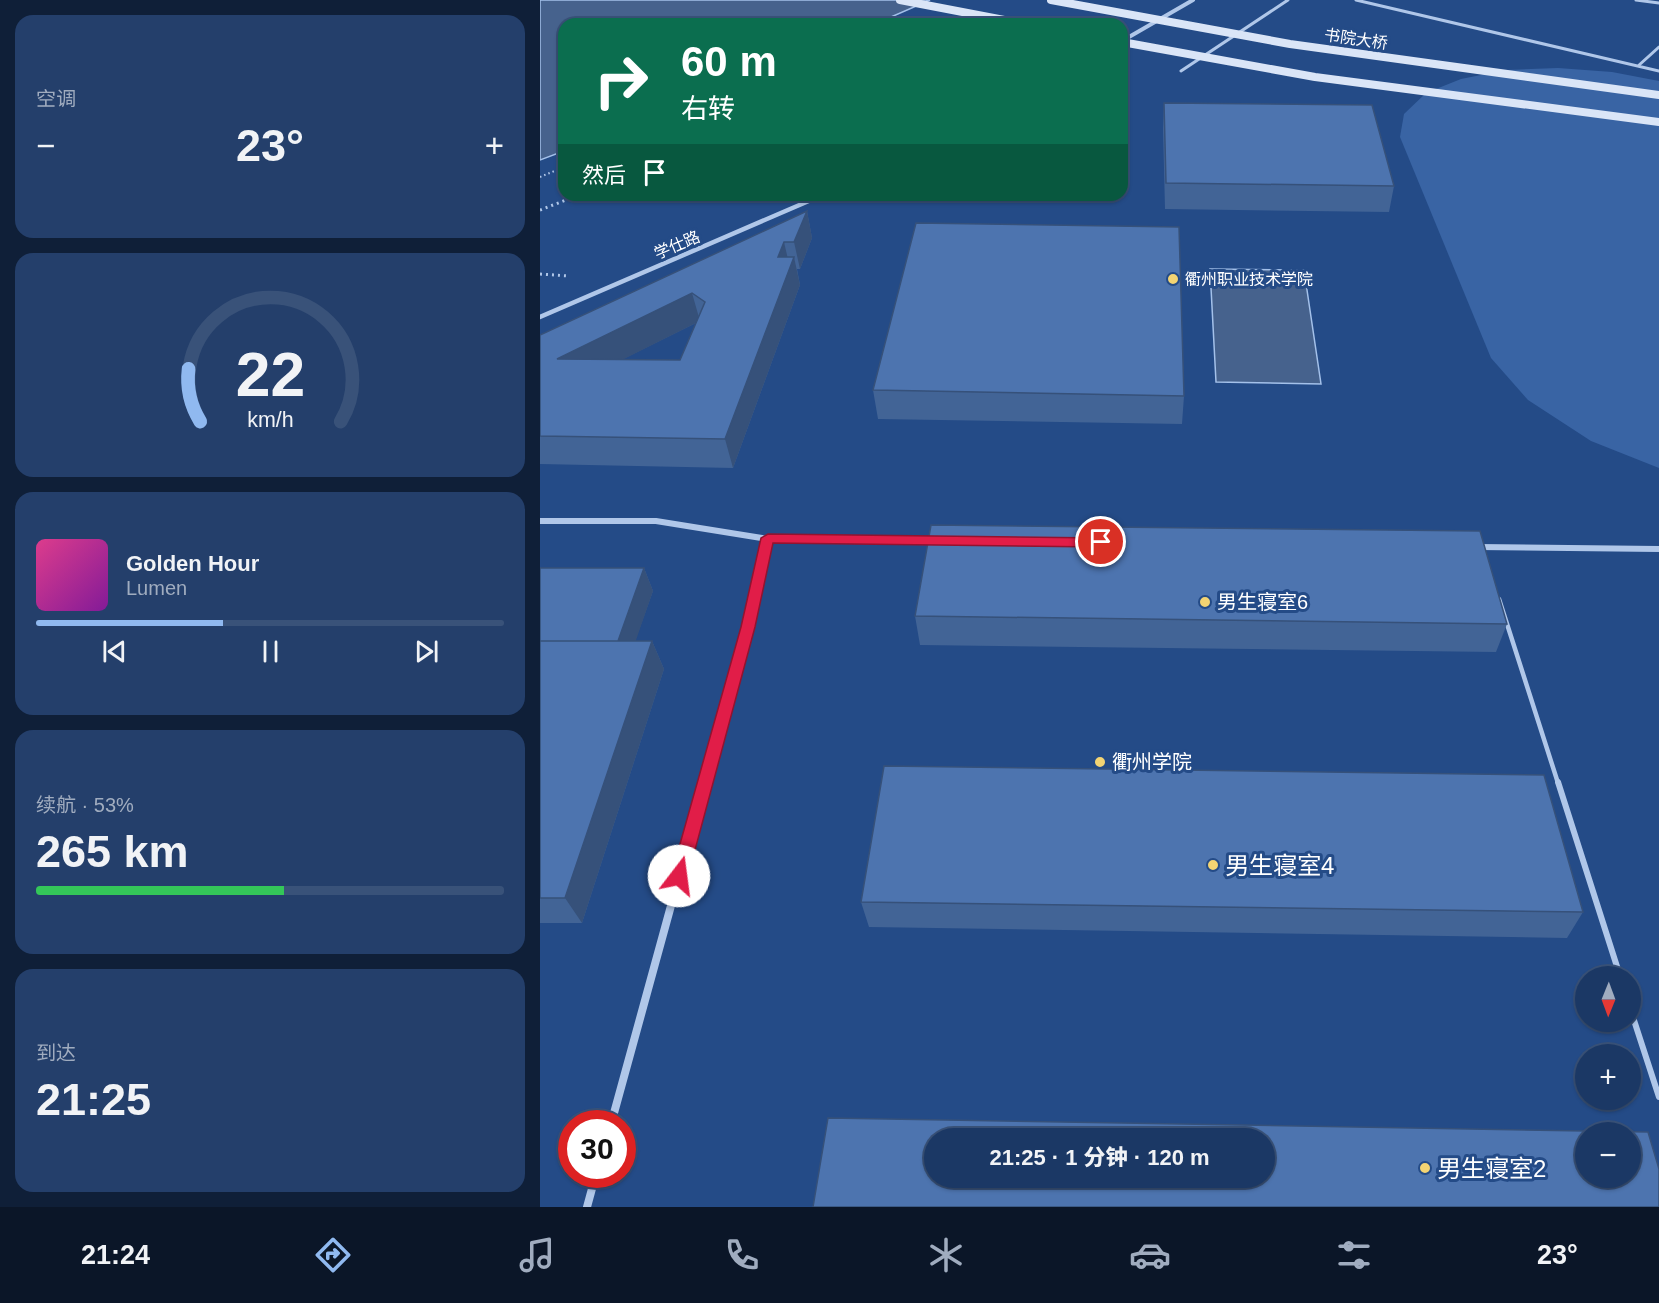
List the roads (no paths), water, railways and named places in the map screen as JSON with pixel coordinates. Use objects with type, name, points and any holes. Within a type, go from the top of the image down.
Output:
[{"type":"main road","points":[[900,0],[994,18]]},
{"type":"main road","name":"书院大桥","points":[[1051,0],[1290,44],[1659,95]]},
{"type":"main road","points":[[1128,42],[1316,77],[1460,98],[1659,122]]},
{"type":"street","points":[[1128,37],[1192,0]]},
{"type":"street","name":"学仕路","points":[[540,317],[809,201]]},
{"type":"street","points":[[540,521],[656,521],[768,538],[946,541]]},
{"type":"street","points":[[614,1110],[748,627],[768,538]]},
{"type":"street","points":[[1471,547],[1659,549]]},
{"type":"street","points":[[587,1207],[592,1188]]},
{"type":"lane","points":[[1181,71],[1288,0]]},
{"type":"lane","points":[[1356,0],[1659,71]]},
{"type":"lane","points":[[1636,0],[1659,3]]},
{"type":"lane","points":[[1638,66],[1659,47]]},
{"type":"lane","points":[[1483,547],[1486,558]]},
{"type":"lane","points":[[1497,592],[1617,966]]},
{"type":"lane","points":[[1638,1032],[1659,1097]]},
{"type":"place","name":"衢州职业技术学院","points":[[1173,279]]},
{"type":"place","name":"男生寝室6","points":[[1205,602]]},
{"type":"place","name":"衢州学院","points":[[1100,762]]},
{"type":"place","name":"男生寝室4","points":[[1213,865]]},
{"type":"place","name":"男生寝室2","points":[[1425,1168]]}]
